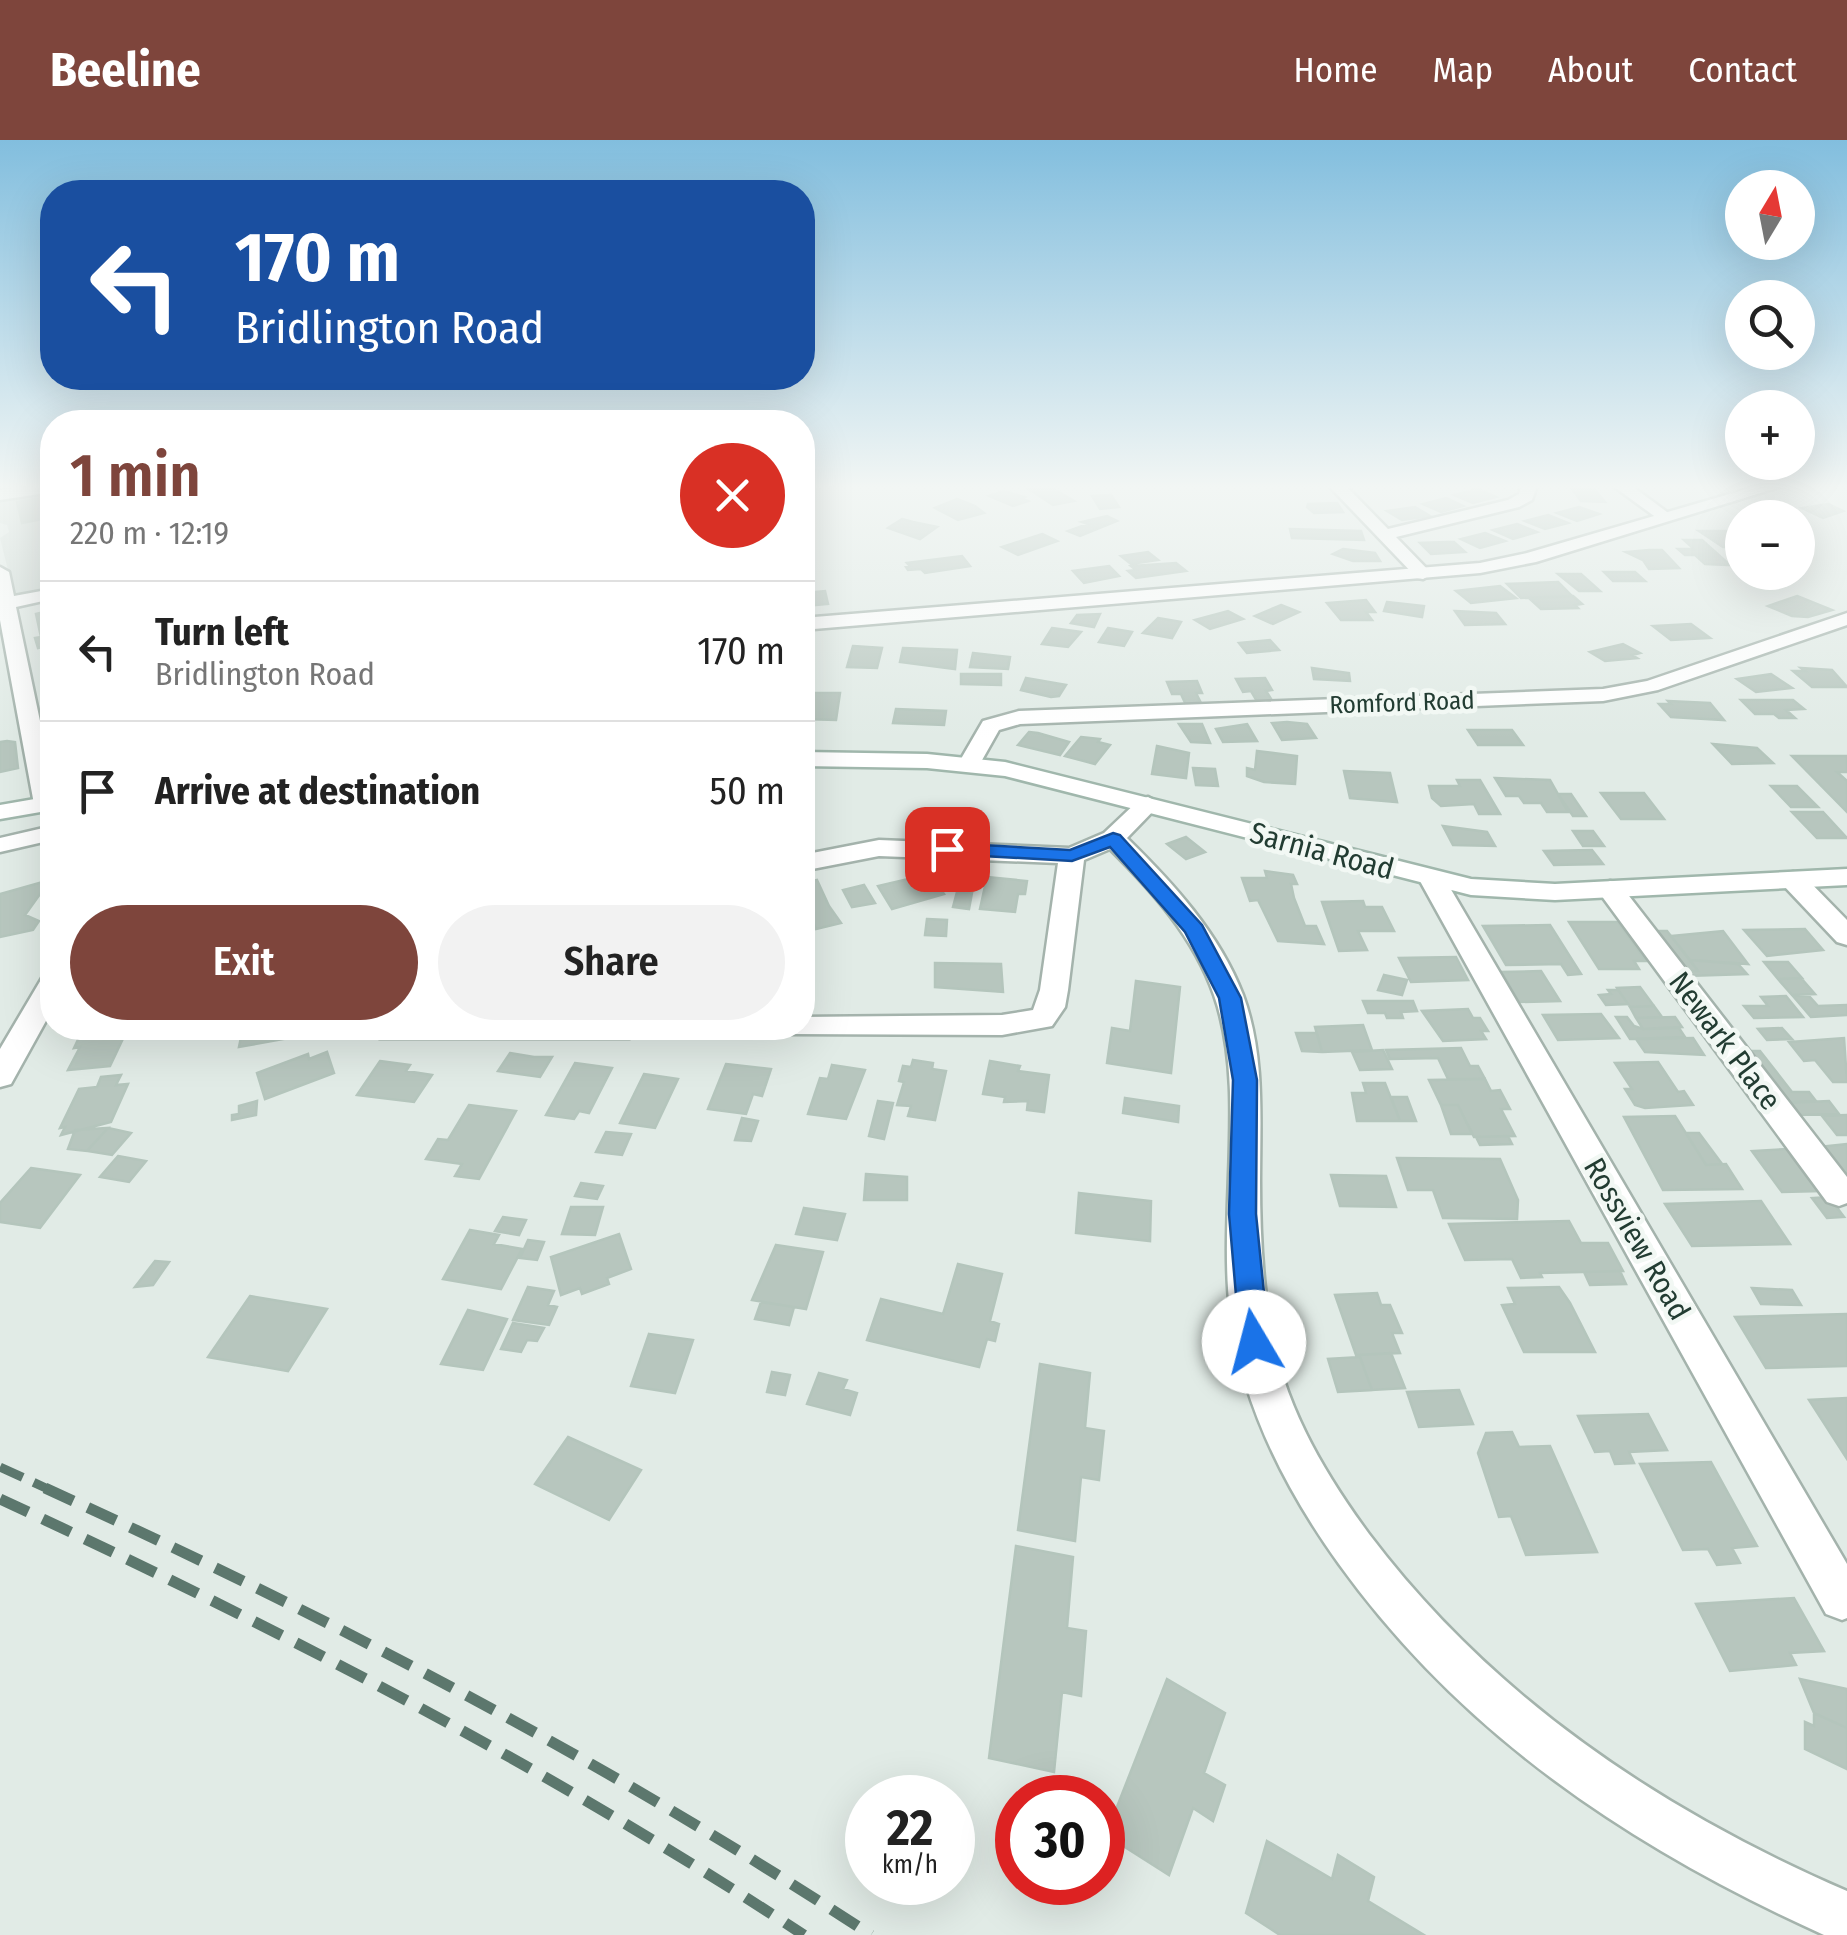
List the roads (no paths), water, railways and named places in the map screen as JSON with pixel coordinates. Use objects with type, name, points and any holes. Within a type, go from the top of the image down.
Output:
[{"type":"street","points":[[1419,570],[1423,574]]},
{"type":"street","points":[[815,623],[1458,570]]},
{"type":"street","points":[[0,572],[40,762]]},
{"type":"street","points":[[6,603],[40,596]]},
{"type":"street","name":"Romford Road","points":[[969,764],[991,726],[1019,718],[1603,695],[1651,686],[1847,619]]},
{"type":"street","name":"Sarnia Road","points":[[815,760],[969,764],[1148,804],[1433,881],[1512,891],[1847,877]]},
{"type":"street","points":[[815,860],[879,848],[1072,856],[1113,838],[1148,804]]},
{"type":"street","points":[[0,812],[40,805]]},
{"type":"street","points":[[0,845],[40,836]]},
{"type":"street","points":[[1113,838],[1194,929],[1230,998],[1245,1080],[1242,1214],[1254,1342],[1268,1398],[1294,1457],[1366,1570],[1498,1711],[1572,1768],[1676,1835],[1794,1896],[1847,1918]]},
{"type":"street","points":[[815,1026],[1002,1026],[1042,1019],[1054,990],[1072,856]]},
{"type":"street","points":[[1792,880],[1847,936]]},
{"type":"street","name":"Rossview Road","points":[[1433,881],[1842,1598]]},
{"type":"street","name":"Newark Place","points":[[1610,889],[1839,1192]]},
{"type":"street","points":[[0,1076],[40,1006]]},
{"type":"railway","points":[[0,1467],[50,1490]]},
{"type":"railway","points":[[45,1488],[258,1588],[467,1695],[671,1810],[871,1935]]},
{"type":"railway","points":[[0,1499],[207,1598],[410,1702],[609,1814],[804,1935]]}]
